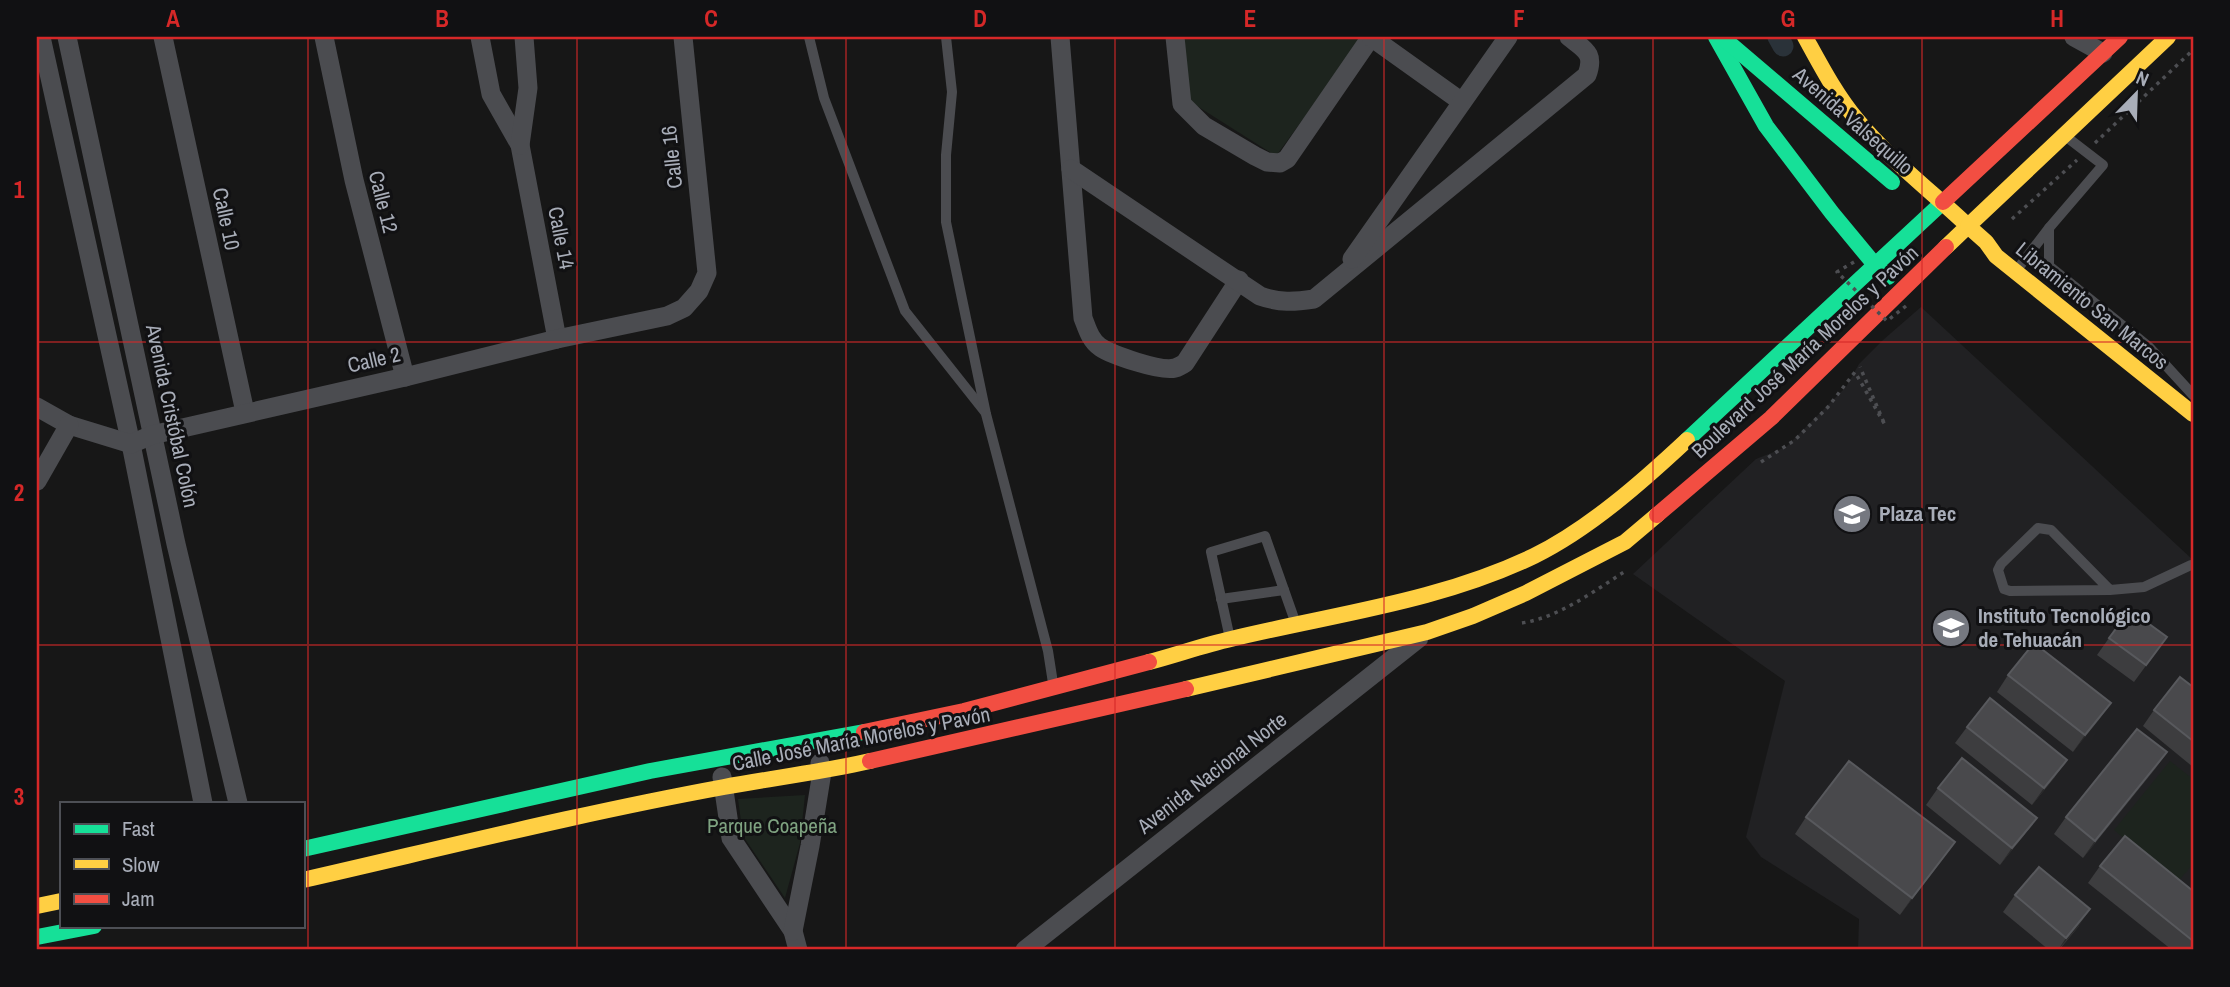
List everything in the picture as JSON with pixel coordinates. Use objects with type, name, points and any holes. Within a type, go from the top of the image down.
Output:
[{"type":"main road","points":[[1716,37],[1766,125],[1832,213],[1905,298]]},
{"type":"main road","name":"Avenida Valsequillo","points":[[1722,37],[1817,96],[1938,220]]},
{"type":"main road","points":[[1805,37],[1817,96],[1858,120],[1887,152],[1943,202],[1938,220]]},
{"type":"main road","name":"Boulevard José María Morelos y Pavón","points":[[1427,632],[1526,593],[1625,542],[1771,418],[1905,298],[1943,202],[2120,37]]},
{"type":"main road","name":"Boulevard José María Morelos y Pavón","points":[[1407,602],[1472,582],[1536,555],[1604,512],[1672,454],[1875,265],[2064,135],[2168,37]]},
{"type":"main road","name":"Libramiento San Marcos","points":[[1938,220],[1976,253],[1996,257],[2016,271],[2193,414]]},
{"type":"main road","name":"Calle José María Morelos y Pavón","points":[[304,880],[532,827],[723,787],[822,772],[1056,703],[1230,639],[1407,602]]},
{"type":"main road","name":"Calle José María Morelos y Pavón","points":[[304,849],[650,771],[817,742],[964,711],[1056,703],[1427,632]]},
{"type":"main road","points":[[37,906],[60,901]]},
{"type":"main road","points":[[37,937],[84,928]]},
{"type":"street","points":[[41,37],[131,444],[203,802]]},
{"type":"street","name":"Avenida Cristóbal Colón","points":[[67,37],[152,435],[239,802]]},
{"type":"street","name":"Calle 10","points":[[163,37],[245,412]]},
{"type":"street","name":"Calle 12","points":[[324,37],[354,180],[405,377]]},
{"type":"street","name":"Calle 14","points":[[480,37],[491,94],[520,145]]},
{"type":"street","name":"Calle 14","points":[[524,37],[528,88],[520,145],[557,339]]},
{"type":"street","name":"Calle 16","points":[[683,37],[707,273]]},
{"type":"street","points":[[1060,37],[1083,318],[1089,334],[1098,346],[1117,355],[1161,368],[1174,369],[1185,363],[1238,280]]},
{"type":"street","points":[[1175,37],[1182,104],[1204,125],[1267,162],[1280,163],[1287,159],[1371,37],[1462,102]]},
{"type":"street","points":[[1337,280],[1508,37]]},
{"type":"street","points":[[1071,169],[1260,296],[1275,302],[1293,303],[1314,299],[1587,75],[1591,64],[1589,53],[1569,37]]},
{"type":"street","points":[[2074,37],[2103,52]]},
{"type":"street","points":[[65,146],[89,138]]},
{"type":"street","name":"Calle 2","points":[[131,444],[152,435],[245,412],[667,316],[684,308],[699,290],[707,273]]},
{"type":"street","points":[[37,407],[69,425],[131,444]]},
{"type":"street","points":[[37,481],[69,425]]},
{"type":"street","name":"Avenida Nacional Norte","points":[[1025,950],[1427,632]]},
{"type":"street","points":[[795,941],[822,772],[817,742]]},
{"type":"street","points":[[720,758],[731,838],[795,941]]},
{"type":"lane","points":[[809,37],[824,98],[905,311],[986,414]]},
{"type":"lane","points":[[946,37],[952,92],[946,155],[946,222],[986,414],[1048,652],[1056,703]]},
{"type":"lane","points":[[2016,271],[2103,165],[2064,135]]},
{"type":"lane","points":[[2049,228],[2049,266],[2149,347],[2193,395]]},
{"type":"lane","points":[[2110,590],[2051,530],[2044,528],[2038,528],[1998,570],[2004,589],[2010,591],[2110,590],[2144,587],[2191,565]]},
{"type":"lane","points":[[1230,639],[1211,552],[1265,536],[1296,624]]},
{"type":"lane","points":[[1221,599],[1284,590]]},
{"type":"path","points":[[1854,262],[1837,272],[1887,321],[1905,298]]},
{"type":"shaded area","name":"Instituto Tecnológico de Tehuacán","points":[[1921,307],[2193,560],[2193,950],[1858,950],[1859,919],[1761,857],[1746,837],[1785,681],[1633,574],[1756,459],[1786,447],[1846,387],[1859,364]]},
{"type":"green space","points":[[1182,37],[1362,39],[1276,156],[1186,99]]},
{"type":"green space","points":[[2170,761],[2193,779],[2193,864],[2177,883],[2114,830]]},
{"type":"green space","name":"Parque Coapeña","points":[[805,795],[800,843],[785,898],[743,836],[738,799]]},
{"type":"building","points":[[2130,610],[2167,637],[2146,665],[2109,638]]},
{"type":"building","points":[[2034,643],[2111,703],[2085,735],[2008,675]]},
{"type":"building","points":[[2180,677],[2193,687],[2193,741],[2154,710]]},
{"type":"building","points":[[1990,698],[2067,760],[2044,788],[1967,727]]},
{"type":"building","points":[[2137,729],[2167,752],[2095,841],[2066,817]]},
{"type":"building","points":[[1962,758],[2037,818],[2012,848],[1938,788]]},
{"type":"building","points":[[1849,761],[1955,842],[1912,898],[1806,817]]},
{"type":"building","points":[[2125,836],[2193,891],[2193,941],[2100,866]]},
{"type":"building","points":[[2039,867],[2090,909],[2066,938],[2015,895]]},
{"type":"waterway","points":[[1778,37],[1783,46]]},
{"type":"traffic: fast","points":[[1716,37],[1766,126],[1832,213],[1888,277]]},
{"type":"traffic: fast","points":[[1722,37],[1892,182]]},
{"type":"traffic: fast","points":[[1687,440],[1943,202]]},
{"type":"traffic: fast","points":[[304,849],[650,771],[864,732]]},
{"type":"traffic: fast","points":[[37,937],[84,928]]},
{"type":"traffic: slow","points":[[1805,37],[1857,120],[1897,162],[1968,226],[1946,247]]},
{"type":"traffic: slow","points":[[2168,37],[1968,226],[1986,242],[1996,256],[2193,414]]},
{"type":"traffic: slow","points":[[1149,662],[1221,641],[1423,596],[1498,572],[1534,556],[1575,532],[1634,488],[1687,440]]},
{"type":"traffic: slow","points":[[1186,689],[1427,632],[1473,616],[1526,593],[1625,542],[1657,515]]},
{"type":"traffic: slow","points":[[304,880],[618,808],[870,761]]},
{"type":"traffic: slow","points":[[37,906],[60,901]]},
{"type":"traffic: jam","points":[[1943,202],[2120,37]]},
{"type":"traffic: jam","points":[[1657,515],[1771,418],[1946,247]]},
{"type":"traffic: jam","points":[[864,732],[964,711],[1149,662]]},
{"type":"traffic: jam","points":[[870,761],[1186,689]]},
{"type":"place","name":"Plaza Tec","points":[[1852,514]]},
{"type":"place","name":"Instituto Tecnológico de Tehuacán","points":[[1951,628]]}]
